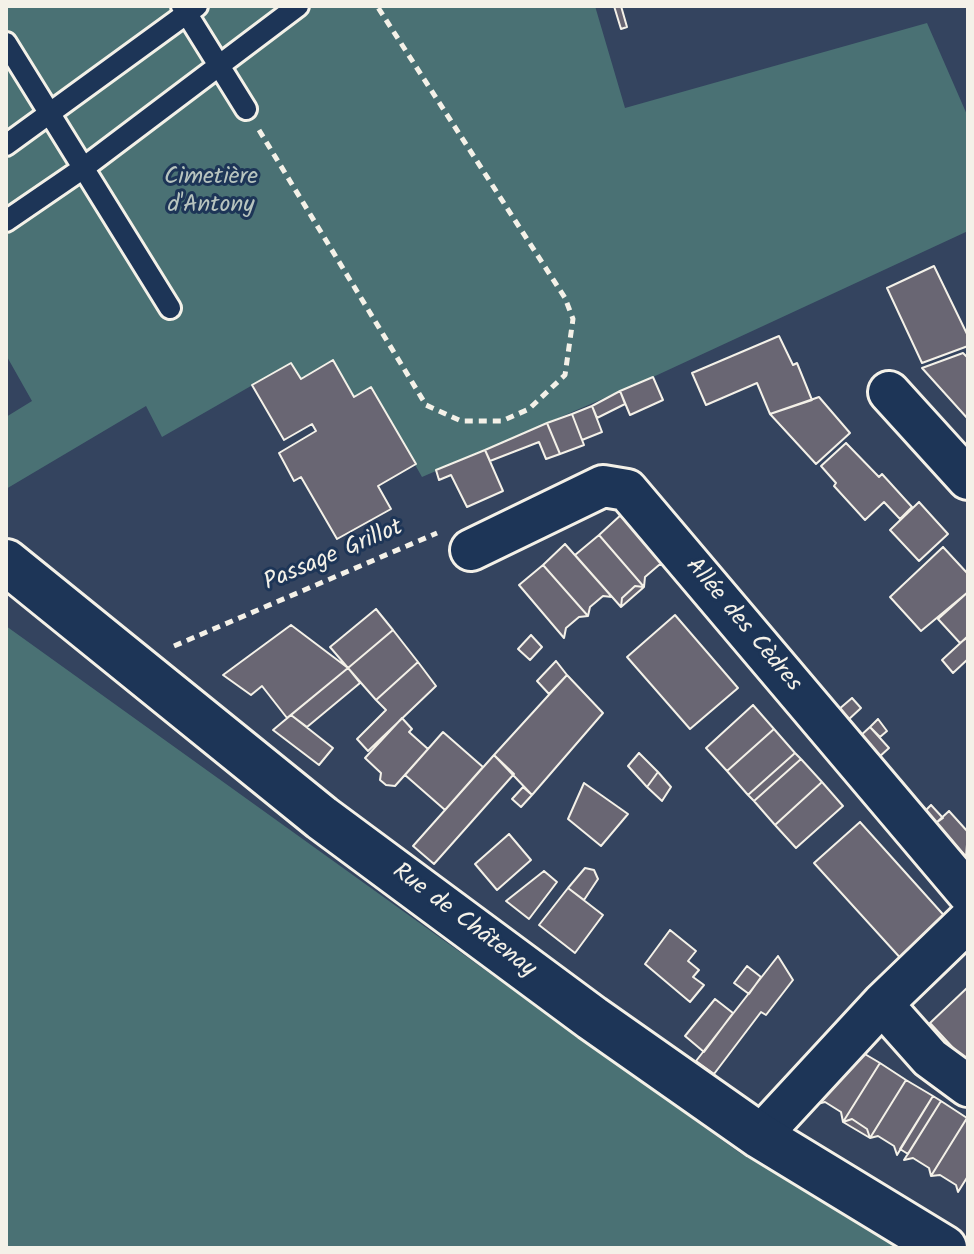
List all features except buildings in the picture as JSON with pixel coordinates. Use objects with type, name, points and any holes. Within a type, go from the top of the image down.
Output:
[{"type":"main road","name":"Rue de Châtenay","points":[[6,562],[346,836],[592,1018],[760,1136],[944,1248]]},
{"type":"street","points":[[889,392],[968,479]]},
{"type":"street","name":"Allée des Cèdres","points":[[460,539],[603,486],[627,490],[968,893]]},
{"type":"street","points":[[760,1136],[882,1004],[968,921]]},
{"type":"street","points":[[882,1004],[930,1058],[968,1086]]},
{"type":"lane","points":[[6,221],[82,169],[298,6]]},
{"type":"lane","points":[[6,145],[189,9],[246,109]]},
{"type":"lane","points":[[6,43],[170,308]]},
{"type":"path","points":[[246,109],[426,405],[461,421],[502,421],[529,409],[565,375],[573,319],[569,308],[377,6]]},
{"type":"path","name":"Passage Grillot","points":[[132,665],[460,539]]},
{"type":"green space","name":"Cimetière d'Antony","points":[[6,6],[595,6],[625,108],[927,23],[968,117],[968,231],[653,377],[422,477],[371,387],[354,397],[333,360],[301,379],[291,363],[162,437],[146,406],[6,489],[6,417],[32,401],[6,355]]},
{"type":"green space","points":[[6,626],[740,1153],[903,1248],[6,1248]]}]
